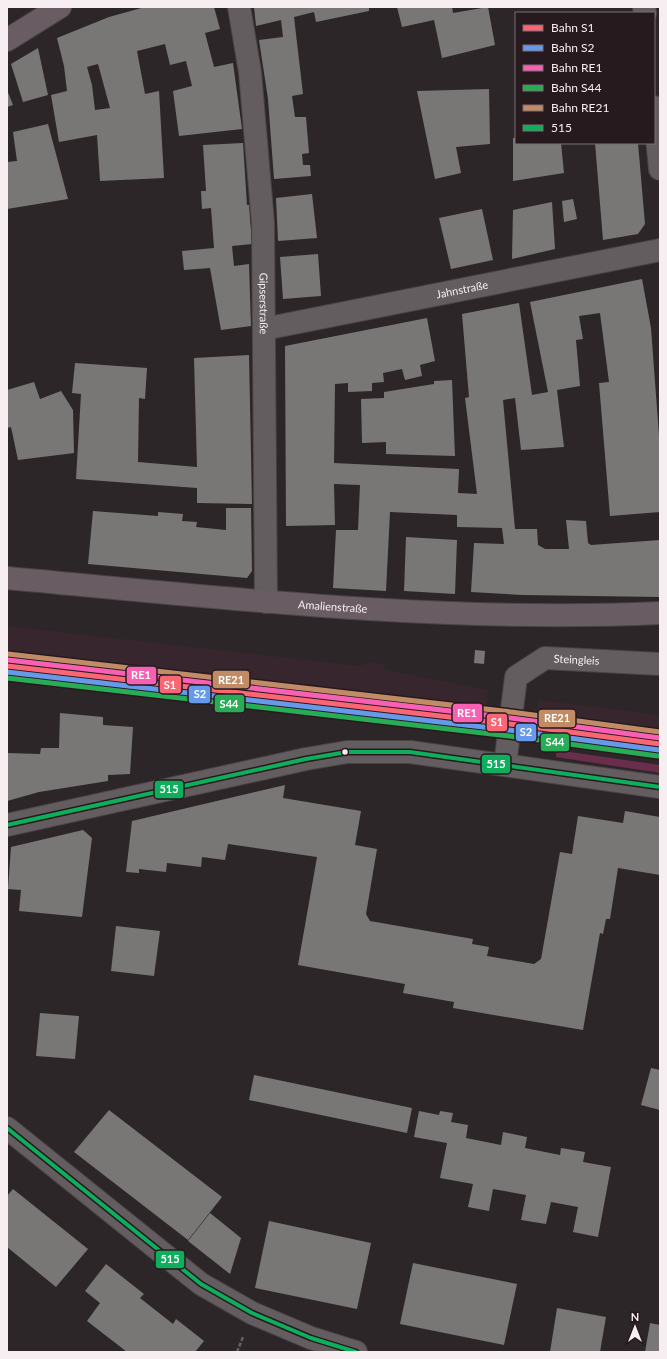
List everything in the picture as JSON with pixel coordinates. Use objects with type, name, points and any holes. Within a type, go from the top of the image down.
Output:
[{"type":"main road","points":[[7,40],[60,7]]},
{"type":"main road","name":"Amalienstraße","points":[[7,578],[266,602],[423,611],[602,615],[660,613]]},
{"type":"street","name":"Gipserstraße","points":[[239,7],[250,72],[263,223],[266,602]]},
{"type":"street","points":[[655,117],[660,169]]},
{"type":"street","name":"Jahnstraße","points":[[264,329],[660,250]]},
{"type":"street","name":"Steingleis","points":[[505,765],[516,677],[545,658],[660,664]]},
{"type":"street","points":[[7,825],[306,759],[347,752],[410,752],[660,787]]},
{"type":"street","points":[[7,1128],[201,1284],[258,1315],[311,1338],[356,1352]]},
{"type":"shaded area","points":[[7,626],[359,666],[371,662],[382,664],[386,670],[488,690],[483,732],[7,677]]},
{"type":"shaded area","points":[[539,700],[660,715],[660,761],[532,744]]},
{"type":"shaded area","points":[[556,750],[660,765],[660,773],[556,757]]},
{"type":"building","points":[[145,7],[214,7],[220,29],[205,33],[214,67],[233,63],[242,129],[179,136],[173,91],[192,86],[186,61],[170,65],[165,44],[137,51],[145,94],[159,91],[164,178],[100,181],[97,135],[59,142],[51,95],[67,91],[64,66],[57,38],[109,17]],"holes":[[[98,64],[110,108],[95,110],[92,85],[87,67]]]},
{"type":"building","points":[[254,7],[369,7],[369,11],[316,22],[314,12],[294,17],[303,94],[292,96],[295,117],[306,117],[309,153],[302,154],[303,165],[310,165],[311,176],[274,179],[268,99],[259,40],[283,37],[281,20],[256,26]]},
{"type":"building","points":[[397,7],[452,7],[453,13],[488,7],[495,45],[442,58],[434,20],[402,27]]},
{"type":"building","points":[[38,48],[48,95],[23,102],[11,64]]},
{"type":"building","points":[[489,89],[490,144],[456,147],[461,173],[435,179],[417,91]]},
{"type":"building","points":[[7,90],[13,105],[7,107]]},
{"type":"building","points":[[48,124],[68,199],[7,209],[7,162],[17,161],[13,132]]},
{"type":"building","points":[[513,138],[515,138],[515,144],[561,144],[564,173],[513,181]]},
{"type":"building","points":[[243,143],[247,205],[249,205],[252,244],[232,246],[234,266],[249,264],[251,326],[221,330],[210,268],[184,270],[182,251],[214,248],[211,208],[202,209],[201,191],[206,191],[203,145]]},
{"type":"building","points":[[595,144],[638,144],[645,224],[638,234],[603,240]]},
{"type":"building","points":[[312,194],[317,238],[278,241],[276,198]]},
{"type":"building","points":[[573,199],[577,219],[564,222],[562,201]]},
{"type":"building","points":[[552,202],[555,249],[512,259],[513,210]]},
{"type":"building","points":[[482,209],[493,260],[451,269],[439,218]]},
{"type":"building","points":[[318,254],[321,296],[283,299],[280,257]]},
{"type":"building","points":[[642,279],[651,328],[660,449],[660,512],[610,516],[599,383],[609,382],[600,313],[579,316],[583,339],[576,340],[580,386],[557,390],[564,447],[521,450],[515,398],[503,400],[515,529],[537,529],[538,545],[545,549],[569,549],[566,520],[586,521],[588,543],[591,545],[660,540],[660,597],[523,595],[471,592],[474,543],[504,544],[502,528],[457,527],[457,515],[390,512],[386,591],[333,588],[336,530],[358,530],[360,485],[334,484],[335,525],[286,526],[285,346],[427,318],[435,361],[420,365],[422,376],[405,380],[402,369],[383,373],[384,382],[372,383],[372,391],[348,392],[348,383],[335,384],[334,463],[459,469],[458,493],[477,494],[465,398],[469,397],[462,314],[519,303],[532,395],[548,392],[530,302]]},
{"type":"building","points":[[249,355],[252,504],[197,503],[197,488],[76,479],[81,394],[72,393],[75,363],[147,368],[145,399],[139,398],[138,462],[197,467],[194,358]]},
{"type":"building","points":[[452,380],[455,456],[386,454],[386,442],[362,443],[361,399],[384,398],[384,392],[434,384],[434,381]]},
{"type":"building","points":[[34,382],[40,399],[61,391],[73,410],[74,453],[18,460],[11,427],[7,428],[7,390]]},
{"type":"building","points":[[226,508],[251,508],[252,571],[247,578],[88,564],[93,511],[158,516],[158,512],[183,514],[182,521],[197,522],[196,527],[226,530]]},
{"type":"building","points":[[406,537],[457,540],[455,594],[404,591]]},
{"type":"building","points":[[475,650],[485,651],[484,664],[474,663]]},
{"type":"building","points":[[60,713],[103,717],[103,725],[133,727],[130,774],[108,775],[108,781],[39,792],[7,801],[7,753],[40,754],[41,748],[59,748]]},
{"type":"building","points":[[285,785],[283,798],[361,811],[355,845],[377,849],[366,914],[370,921],[473,939],[472,944],[489,947],[487,956],[534,964],[541,959],[560,852],[572,854],[578,816],[623,823],[625,811],[660,817],[660,875],[618,868],[610,919],[606,919],[603,934],[600,933],[583,1030],[453,1008],[454,1002],[403,993],[405,984],[298,965],[317,857],[228,844],[225,860],[202,857],[201,867],[167,863],[166,872],[139,869],[139,873],[126,872],[132,821]]},
{"type":"building","points":[[83,830],[92,838],[82,917],[19,911],[21,890],[8,889],[11,847]]},
{"type":"building","points":[[116,926],[160,931],[154,976],[111,971]]},
{"type":"building","points":[[40,1013],[79,1016],[75,1059],[36,1056]]},
{"type":"building","points":[[651,1068],[660,1070],[660,1110],[641,1105]]},
{"type":"building","points":[[254,1075],[412,1108],[407,1133],[249,1100]]},
{"type":"building","points":[[109,1110],[222,1197],[188,1240],[74,1152]]},
{"type":"building","points":[[419,1111],[439,1115],[440,1111],[453,1113],[451,1122],[468,1125],[466,1138],[501,1145],[503,1132],[527,1137],[525,1148],[560,1155],[561,1148],[585,1152],[583,1162],[611,1167],[598,1237],[573,1232],[578,1207],[551,1202],[546,1224],[521,1220],[526,1195],[493,1189],[489,1211],[468,1207],[473,1184],[440,1178],[447,1143],[414,1137]]},
{"type":"building","points":[[13,1189],[88,1249],[56,1287],[7,1247],[7,1196]]},
{"type":"building","points":[[210,1213],[241,1238],[230,1274],[188,1241]]},
{"type":"building","points":[[269,1221],[371,1243],[357,1309],[255,1288]]},
{"type":"building","points":[[413,1263],[517,1284],[504,1345],[400,1324]]},
{"type":"building","points":[[106,1264],[144,1294],[140,1298],[173,1324],[176,1319],[204,1341],[195,1352],[127,1352],[87,1321],[100,1303],[85,1291]]},
{"type":"building","points":[[557,1308],[606,1317],[600,1352],[550,1352]]},
{"type":"building","points":[[650,1323],[660,1325],[660,1352],[645,1352]]},
{"type":"rail line","name":"RE21","points":[[8,654],[511,712],[660,732]]},
{"type":"rail line","name":"RE1","points":[[8,660],[511,718],[660,738]]},
{"type":"rail line","name":"S1","points":[[7,666],[510,724],[660,744]]},
{"type":"rail line","name":"S2","points":[[7,672],[509,730],[659,750]]},
{"type":"rail line","name":"S44","points":[[7,678],[509,736],[658,756]]},
{"type":"transit line","name":"515","points":[[7,825],[306,759],[347,752],[410,752],[660,787]]},
{"type":"transit line","name":"515","points":[[7,1128],[201,1284],[252,1313],[311,1338],[356,1352]]}]
